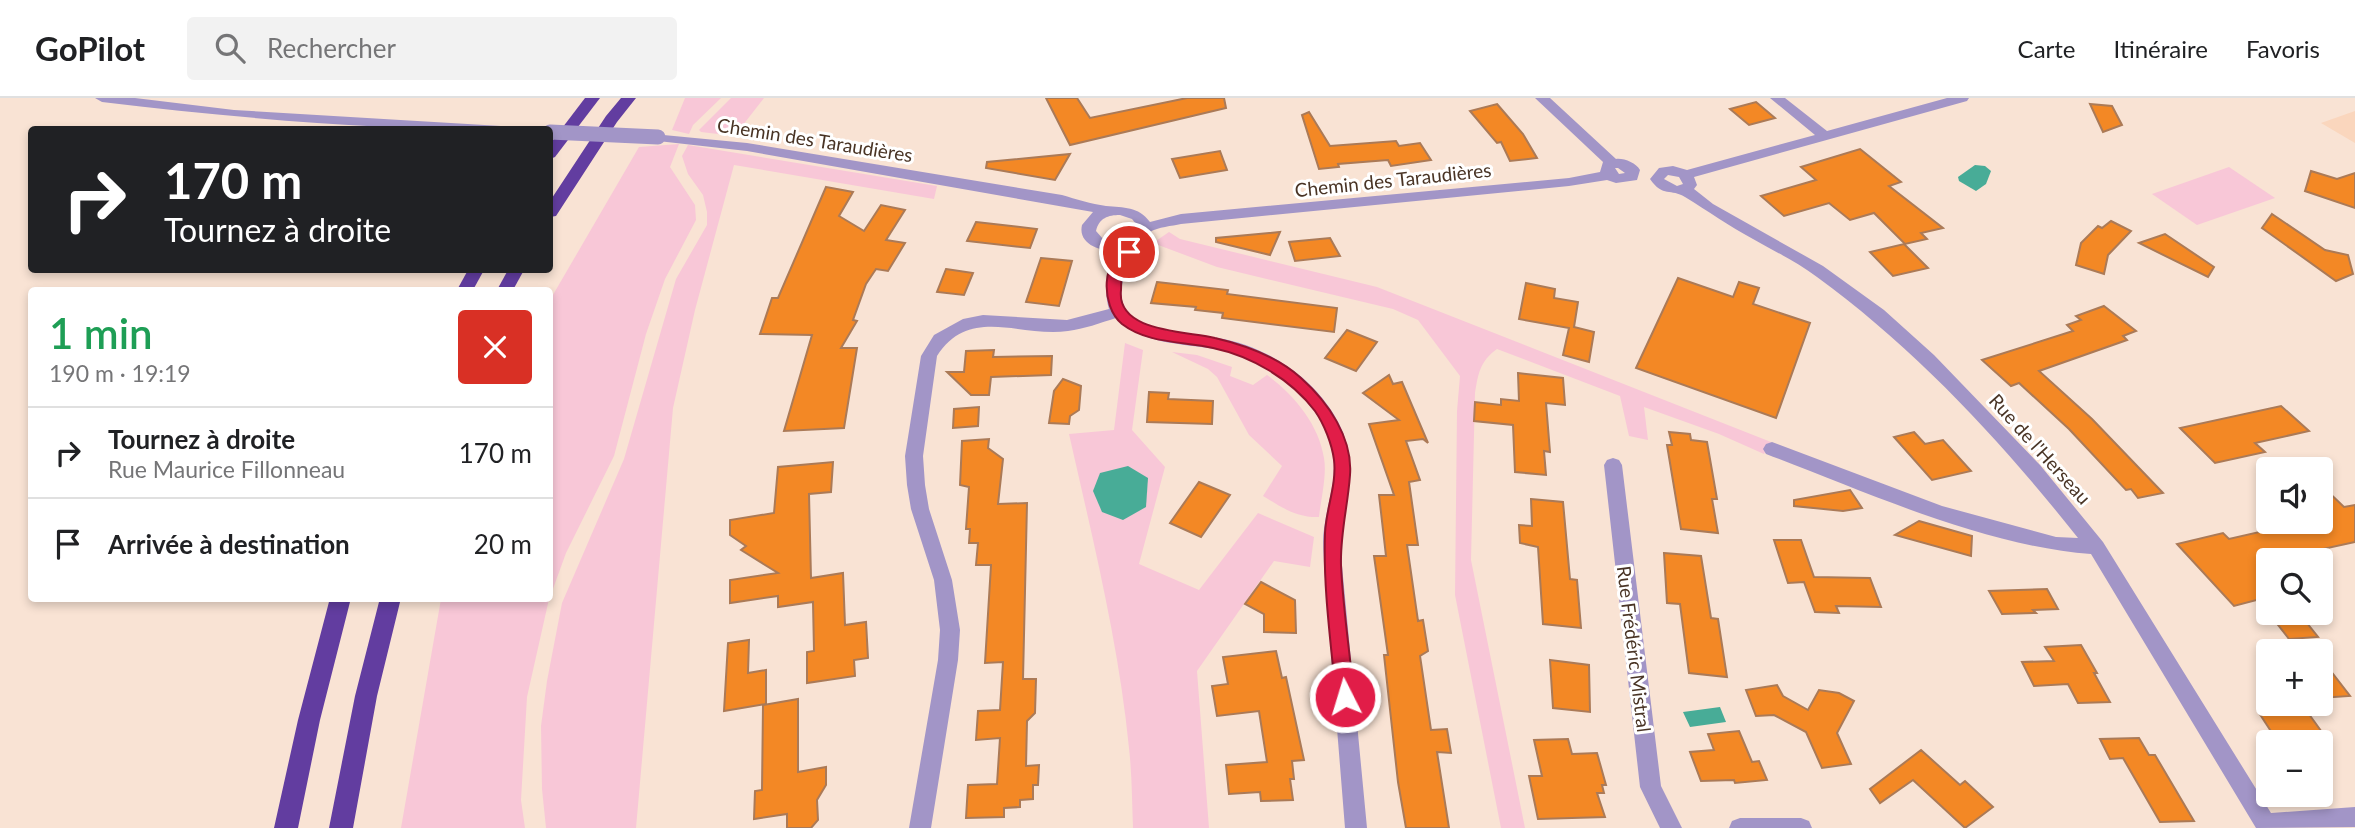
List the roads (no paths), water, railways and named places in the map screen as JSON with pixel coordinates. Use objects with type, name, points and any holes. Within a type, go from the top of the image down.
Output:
[{"type":"highway","points":[[553,150],[593,98]]},
{"type":"highway","points":[[553,207],[611,119],[629,98]]},
{"type":"highway","points":[[286,828],[309,720],[340,602]]},
{"type":"highway","points":[[341,828],[366,696],[389,602]]},
{"type":"street","points":[[102,98],[234,114],[434,126]]},
{"type":"street","points":[[1542,98],[1610,169],[1624,164],[1631,172],[1661,177],[1677,172],[1685,183],[1826,137],[1962,98]]},
{"type":"street","points":[[1777,98],[1826,137]]},
{"type":"street","name":"Chemin des Taraudières","points":[[553,132],[658,137],[747,147],[1108,211]]},
{"type":"street","name":"Chemin des Taraudières","points":[[1144,229],[1181,219],[1569,182],[1610,169]]},
{"type":"street","name":"Rue de l'Herseau","points":[[1685,183],[1707,207],[1818,270],[1900,333],[2034,470],[2096,547],[2267,826]]},
{"type":"street","points":[[1072,203],[1090,222],[1090,235],[1103,245],[1116,271]]},
{"type":"street","points":[[1090,222],[1108,211],[1133,214],[1142,220],[1144,229],[1141,237],[1132,243],[1116,247],[1103,245]]},
{"type":"street","name":"Chemin des Taraudières","points":[[1133,214],[1181,219]]},
{"type":"street","points":[[1132,243],[1116,271],[1113,298],[1119,312],[1128,321],[1149,332],[1234,348],[1276,367],[1309,393],[1331,426],[1342,458],[1333,530],[1333,566],[1356,828]]},
{"type":"street","points":[[919,828],[946,671],[950,630],[943,580],[920,509],[916,485],[914,456],[929,356],[940,339],[963,325],[983,321],[1067,326],[1119,312]]},
{"type":"street","points":[[1772,449],[1939,512],[2056,544],[2096,547]]},
{"type":"street","name":"Rue Frédéric Mistral","points":[[1613,465],[1651,787],[1671,828]]},
{"type":"street","points":[[2267,826],[2355,817]]},
{"type":"street","points":[[1740,828],[1801,828]]},
{"type":"water","points":[[1975,165],[1985,166],[1991,171],[1986,184],[1976,191],[1959,181],[1958,177]]},
{"type":"water","points":[[1128,466],[1148,478],[1146,507],[1123,520],[1102,512],[1093,491],[1100,473]]},
{"type":"water","points":[[1720,707],[1726,722],[1690,727],[1683,712]]}]
